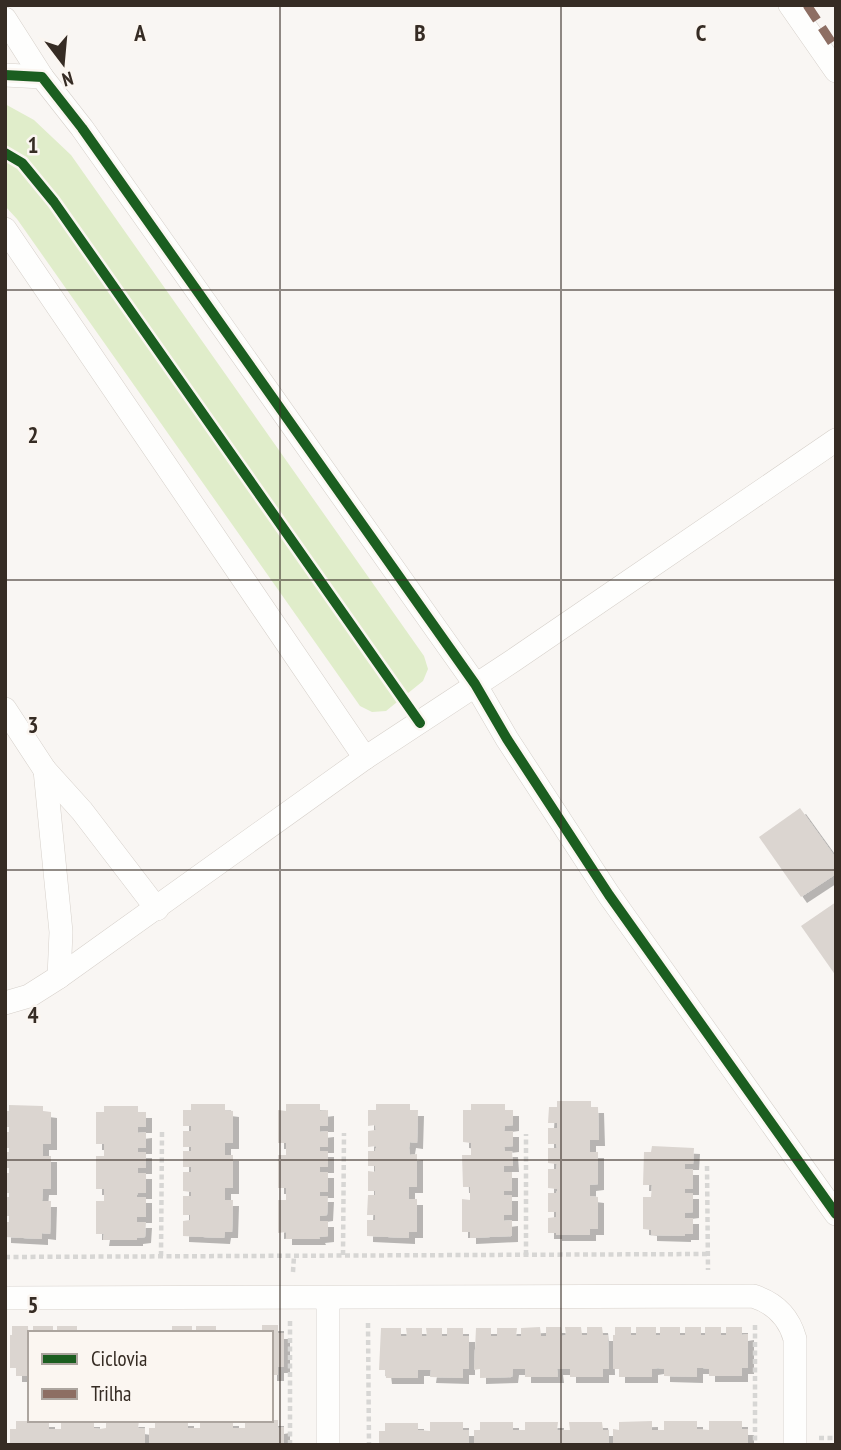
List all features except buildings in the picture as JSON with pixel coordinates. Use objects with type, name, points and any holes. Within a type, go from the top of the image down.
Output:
[{"type":"street","points":[[790,5],[836,71]]},
{"type":"street","points":[[5,19],[42,77],[82,128],[475,684],[507,739],[609,895],[836,1214]]},
{"type":"street","points":[[5,75],[42,77]]},
{"type":"street","points":[[5,229],[365,758]]},
{"type":"street","points":[[5,1003],[29,996],[60,977],[365,758],[836,440]]},
{"type":"street","points":[[9,719],[45,770],[82,811],[157,909]]},
{"type":"street","points":[[45,770],[61,932],[60,977]]},
{"type":"street","points":[[5,1298],[754,1296],[782,1312],[792,1329],[804,1441]]},
{"type":"street","points":[[328,1298],[328,1445]]},
{"type":"path","points":[[161,1256],[162,1132]]},
{"type":"path","points":[[343,1255],[344,1133]]},
{"type":"path","points":[[526,1134],[526,1255]]},
{"type":"path","points":[[5,1256],[708,1254]]},
{"type":"path","points":[[755,1314],[755,1445]]},
{"type":"path","points":[[290,1315],[290,1445]]},
{"type":"path","points":[[368,1315],[369,1445]]},
{"type":"path","points":[[804,1441],[836,1438]]},
{"type":"green space","points":[[5,104],[34,120],[71,155],[424,656],[428,669],[423,681],[386,711],[372,712],[360,706],[17,219],[5,206]]},
{"type":"marked path","points":[[807,5],[836,49]]},
{"type":"cycle path","points":[[5,75],[42,77],[82,128],[475,684],[507,739],[609,895],[836,1214]]},
{"type":"cycle path","points":[[5,153],[22,163],[54,202],[420,723]]}]
